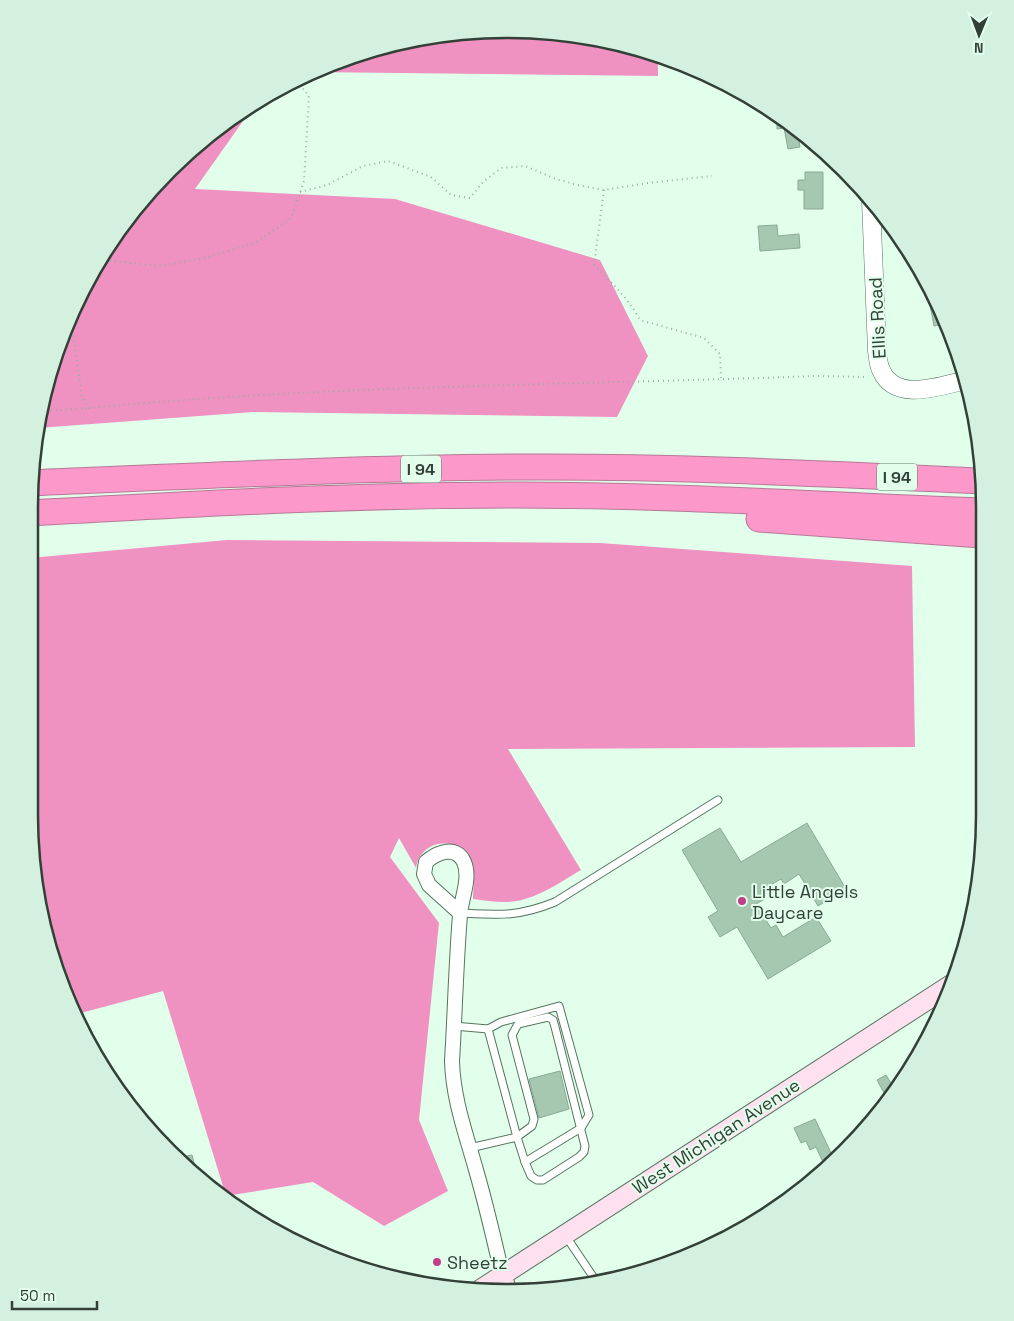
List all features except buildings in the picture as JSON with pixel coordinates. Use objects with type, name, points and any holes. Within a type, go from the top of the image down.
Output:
[{"type":"highway","points":[[813,473],[924,464],[974,466]]},
{"type":"highway","name":"I 94","points":[[39,483],[306,471],[522,467],[653,468],[975,481]]},
{"type":"highway","points":[[514,495],[546,502],[632,510],[976,535]]},
{"type":"highway","name":"I 94","points":[[38,513],[269,500],[514,495],[634,497],[976,511]]},
{"type":"main road","name":"West Michigan Avenue","points":[[504,1283],[564,1234],[942,990]]},
{"type":"street","name":"Ellis Road","points":[[871,211],[877,351],[882,372],[890,382],[905,389],[924,389],[960,381]]},
{"type":"street","points":[[460,912],[453,1082],[457,1104],[488,1214],[504,1283]]},
{"type":"lane","points":[[460,912],[513,914],[535,910],[556,902],[718,800]]},
{"type":"lane","points":[[454,1026],[488,1028],[502,1022],[558,1006],[589,1115],[581,1128],[525,1162]]},
{"type":"lane","points":[[470,1148],[517,1137],[532,1126],[534,1119],[512,1035],[518,1024],[542,1017],[548,1017],[552,1020],[555,1027],[585,1146],[584,1152],[580,1157],[543,1180],[537,1180],[531,1176],[517,1137],[488,1028]]},
{"type":"lane","points":[[564,1234],[592,1275]]},
{"type":"path","points":[[107,261],[160,266],[205,258],[257,242],[291,218],[304,181],[309,96],[300,85]]},
{"type":"path","points":[[300,192],[327,185],[363,166],[388,161],[431,177],[451,195],[470,198],[483,182],[502,168],[525,166],[556,179],[604,190],[648,182],[712,176]]},
{"type":"path","points":[[604,190],[594,265],[619,290],[640,320],[704,338],[720,354],[721,379]]},
{"type":"path","points":[[72,331],[82,397],[89,408]]},
{"type":"path","points":[[48,411],[281,394],[816,376],[869,377],[882,372]]},
{"type":"shaded area","points":[[507,38],[568,42],[629,53],[658,62],[658,76],[329,72],[385,53],[415,47],[476,39]]},
{"type":"shaded area","points":[[246,117],[195,189],[395,199],[600,260],[648,356],[617,417],[253,412],[45,427],[53,385],[62,356],[73,327],[100,272],[154,197],[197,154]]},
{"type":"shaded area","points":[[227,540],[600,543],[912,566],[915,747],[508,749],[581,870],[535,896],[515,901],[497,902],[473,899],[473,865],[467,854],[455,846],[448,844],[434,845],[427,849],[420,857],[416,868],[399,838],[390,857],[439,923],[419,1120],[448,1191],[384,1226],[313,1182],[233,1195],[223,1188],[163,991],[82,1013],[62,965],[53,936],[42,875],[39,845],[38,557]]},
{"type":"place","name":"Little Angels Daycare","points":[[742,901]]},
{"type":"place","name":"Sheetz","points":[[437,1262]]}]
